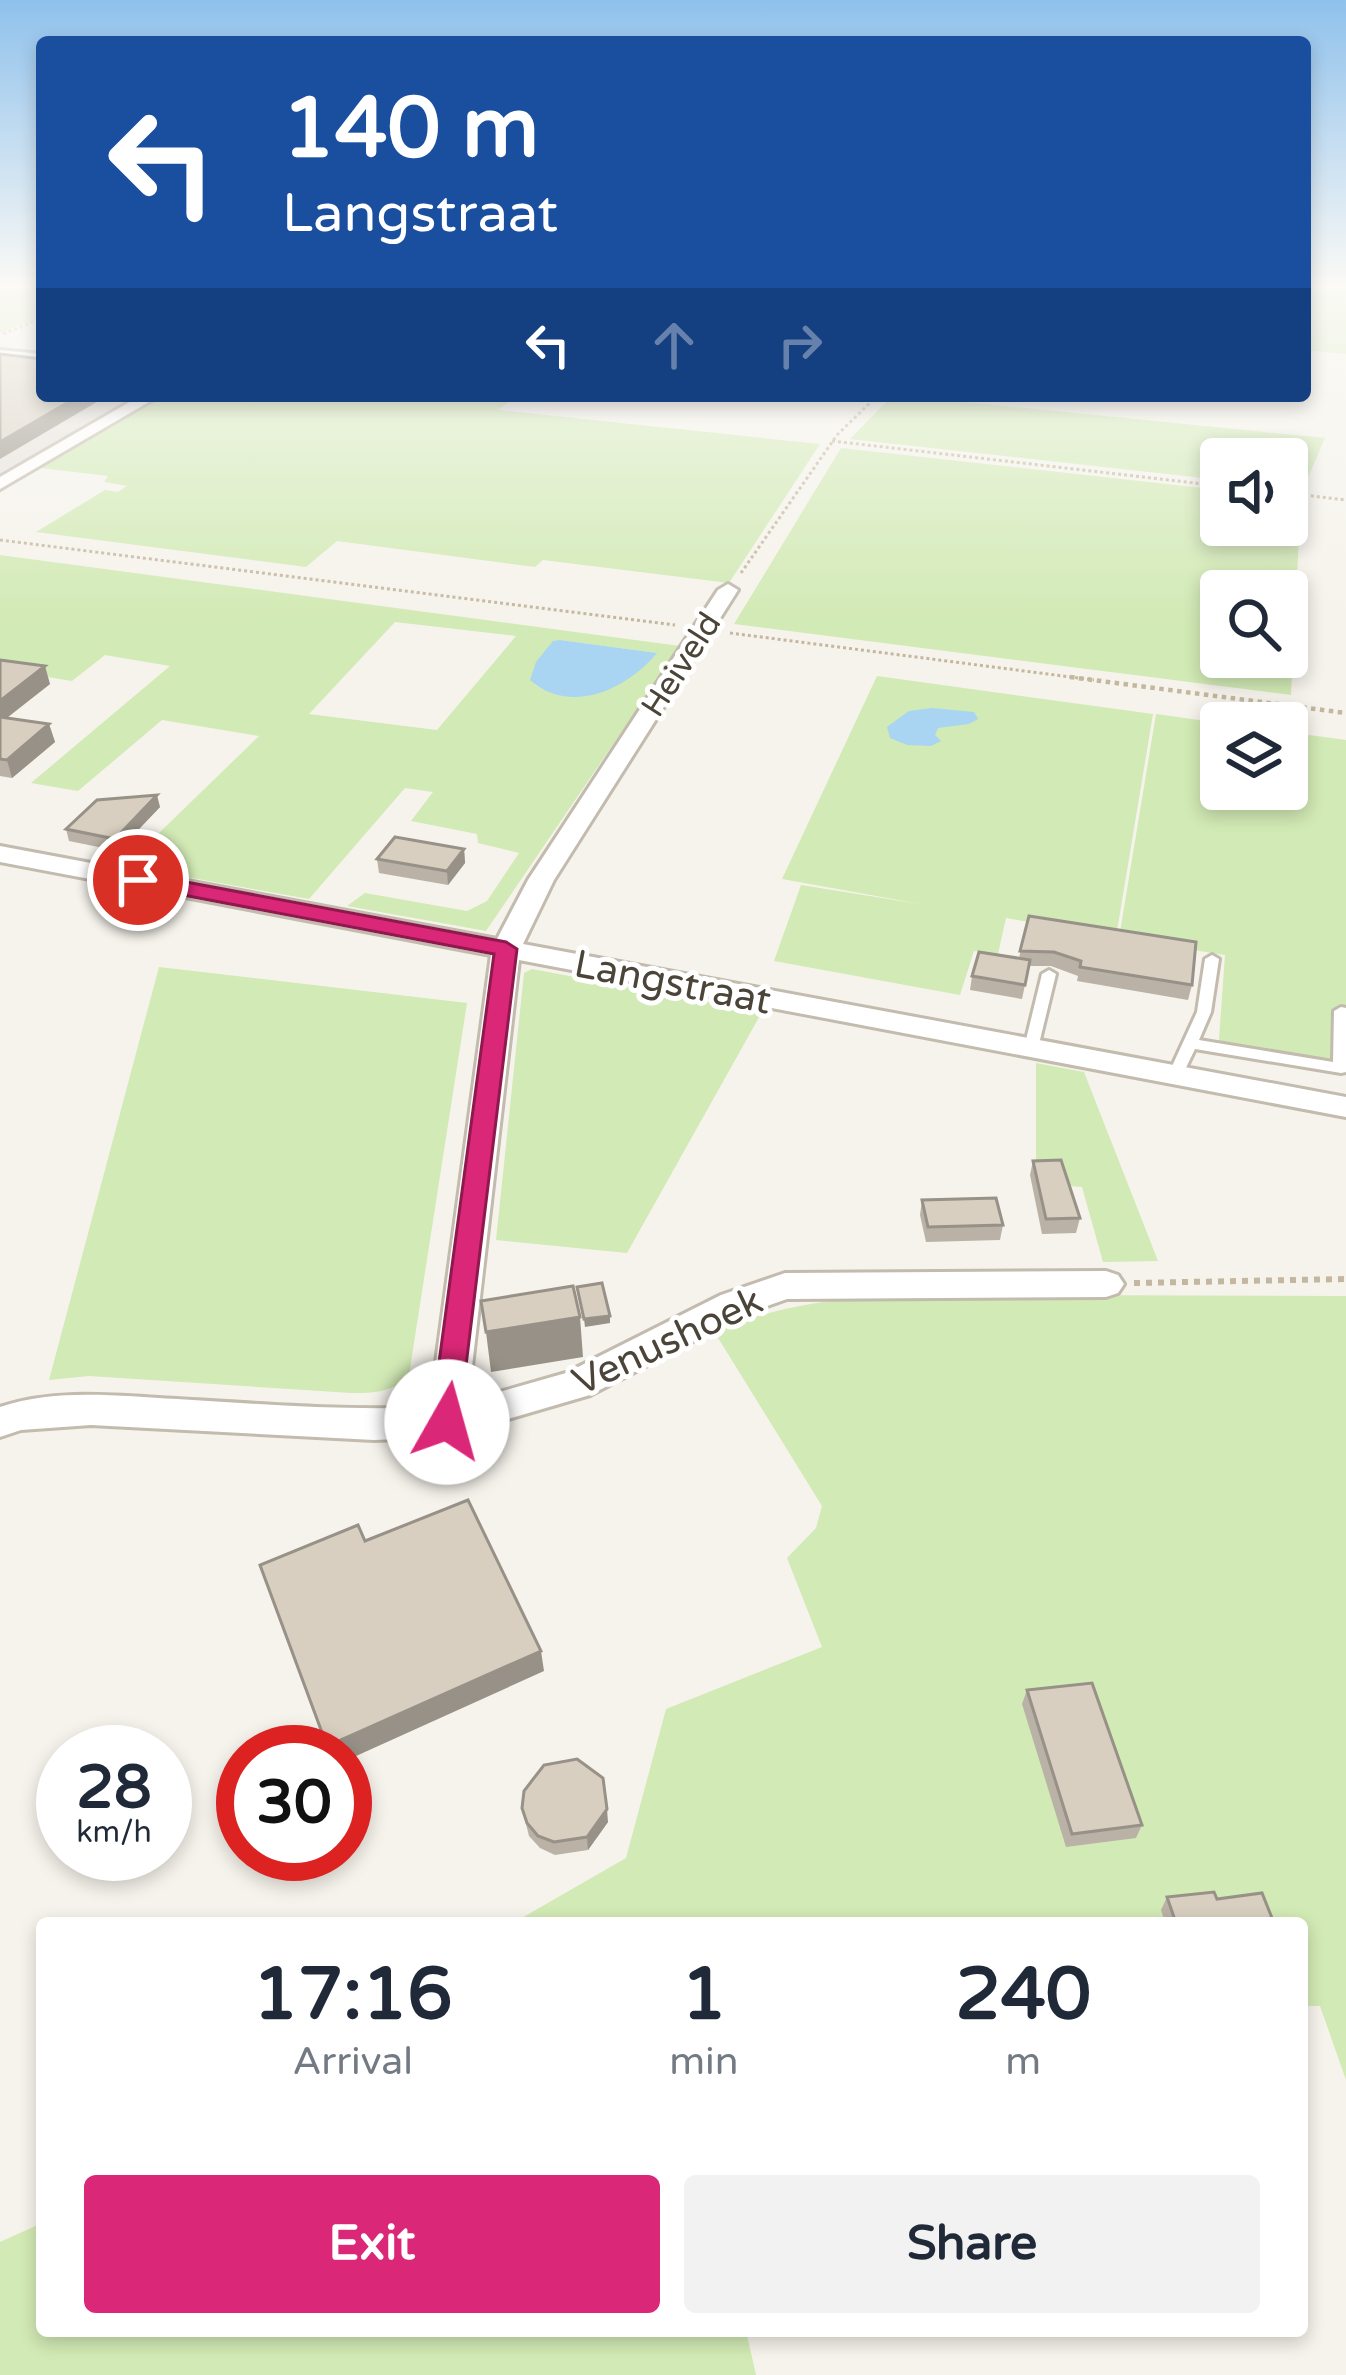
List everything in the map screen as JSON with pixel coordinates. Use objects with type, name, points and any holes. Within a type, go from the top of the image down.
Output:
[{"type":"street","points":[[0,484],[10,472],[140,402]]},
{"type":"street","name":"Heiveld","points":[[506,949],[541,880],[728,590]]},
{"type":"street","name":"Langstraat","points":[[0,854],[1346,1107]]},
{"type":"street","points":[[447,1422],[506,949]]},
{"type":"street","name":"Venushoek","points":[[0,1422],[21,1415],[92,1410],[374,1425],[447,1422],[577,1385],[734,1304],[785,1286],[1106,1284]]},
{"type":"lane","points":[[1176,1075],[1204,1012],[1212,959]]},
{"type":"lane","points":[[1031,1048],[1049,974]]},
{"type":"lane","points":[[1190,1043],[1342,1068],[1341,1011]]},
{"type":"path","name":"Heiveld","points":[[728,590],[832,441],[871,402]]},
{"type":"path","points":[[832,441],[1200,484]]},
{"type":"path","points":[[1308,496],[1346,500]]},
{"type":"path","points":[[0,539],[1346,713]]},
{"type":"path","points":[[1106,1284],[1346,1279]]},
{"type":"shaded area","points":[[0,398],[131,402],[0,480]]},
{"type":"green space","points":[[150,402],[509,402],[498,410],[820,444],[729,583],[543,560],[535,567],[337,541],[306,567],[36,532],[105,490],[118,492],[127,486],[104,482],[108,476],[41,468]]},
{"type":"green space","points":[[886,402],[965,402],[1325,438],[1308,477],[1308,438],[1200,438],[1200,478],[850,439]]},
{"type":"green space","points":[[841,448],[1200,488],[1200,546],[1299,546],[1297,570],[1200,570],[1200,678],[1292,678],[1291,695],[734,624]]},
{"type":"green space","points":[[0,555],[680,646],[486,931],[347,906],[365,893],[467,911],[487,901],[519,853],[478,843],[477,834],[411,821],[433,792],[405,788],[309,899],[125,866],[259,736],[162,720],[78,791],[31,783],[170,666],[105,655],[72,681],[0,669]],"holes":[[[395,622],[516,636],[437,730],[309,714]],[[560,640],[656,653],[600,689],[573,693],[535,685]]]},
{"type":"green space","points":[[877,676],[1153,714],[1116,937],[1006,918],[998,954],[974,951],[960,995],[774,961],[801,885],[926,905],[782,879]]},
{"type":"green space","points":[[1156,714],[1200,720],[1200,810],[1308,810],[1308,735],[1346,740],[1346,1075],[1218,1053],[1225,955],[1119,938]]},
{"type":"green space","points":[[159,967],[467,1003],[409,1375],[389,1389],[351,1393],[89,1376],[49,1380]]},
{"type":"green space","points":[[532,969],[762,1012],[627,1253],[496,1240],[524,973]]},
{"type":"green space","points":[[1036,1063],[1084,1072],[1158,1261],[1103,1262],[1082,1187],[1036,1183]]},
{"type":"green space","points":[[917,1296],[1346,1296],[1346,2080],[1320,2006],[1308,2006],[1308,1917],[523,1917],[626,1858],[666,1709],[822,1647],[787,1558],[816,1528],[822,1506],[715,1333],[793,1307]]},
{"type":"green space","points":[[36,2226],[36,2337],[747,2337],[756,2375],[0,2375],[0,2242]]},
{"type":"water","points":[[553,641],[657,653],[614,687],[598,694],[563,696],[530,680],[536,662]]},
{"type":"water","points":[[909,711],[974,712],[978,719],[938,728],[935,735],[941,741],[931,746],[907,745],[890,738],[887,727]]},
{"type":"building","points":[[0,398],[69,402],[0,442]]},
{"type":"building","points":[[0,660],[45,666],[0,701]]},
{"type":"building","points":[[0,717],[49,724],[7,760],[0,759]]},
{"type":"building","points":[[157,795],[115,839],[66,829],[97,800]]},
{"type":"building","points":[[395,837],[464,849],[447,871],[377,859]]},
{"type":"building","points":[[1029,916],[1196,942],[1192,985],[1080,967],[1081,961],[1054,952],[1020,951]]},
{"type":"building","points":[[979,952],[1030,960],[1025,985],[972,976]]},
{"type":"building","points":[[1061,1160],[1080,1218],[1046,1219],[1033,1161]]},
{"type":"building","points":[[996,1198],[1003,1225],[928,1227],[922,1200]]},
{"type":"building","points":[[602,1283],[610,1316],[584,1319],[577,1287]]},
{"type":"building","points":[[573,1286],[580,1317],[486,1332],[481,1301]]},
{"type":"building","points":[[468,1500],[541,1651],[372,1726],[319,1725],[260,1565],[358,1525],[365,1541]]},
{"type":"building","points":[[1092,1683],[1142,1825],[1072,1834],[1027,1690]]},
{"type":"building","points":[[577,1759],[603,1778],[607,1809],[587,1837],[554,1842],[538,1836],[522,1808],[524,1791],[544,1765]]},
{"type":"building","points":[[1214,1892],[1217,1899],[1262,1893],[1272,1917],[1174,1917],[1167,1897]]},
{"type":"route","points":[[138,880],[506,949],[447,1422]]}]
